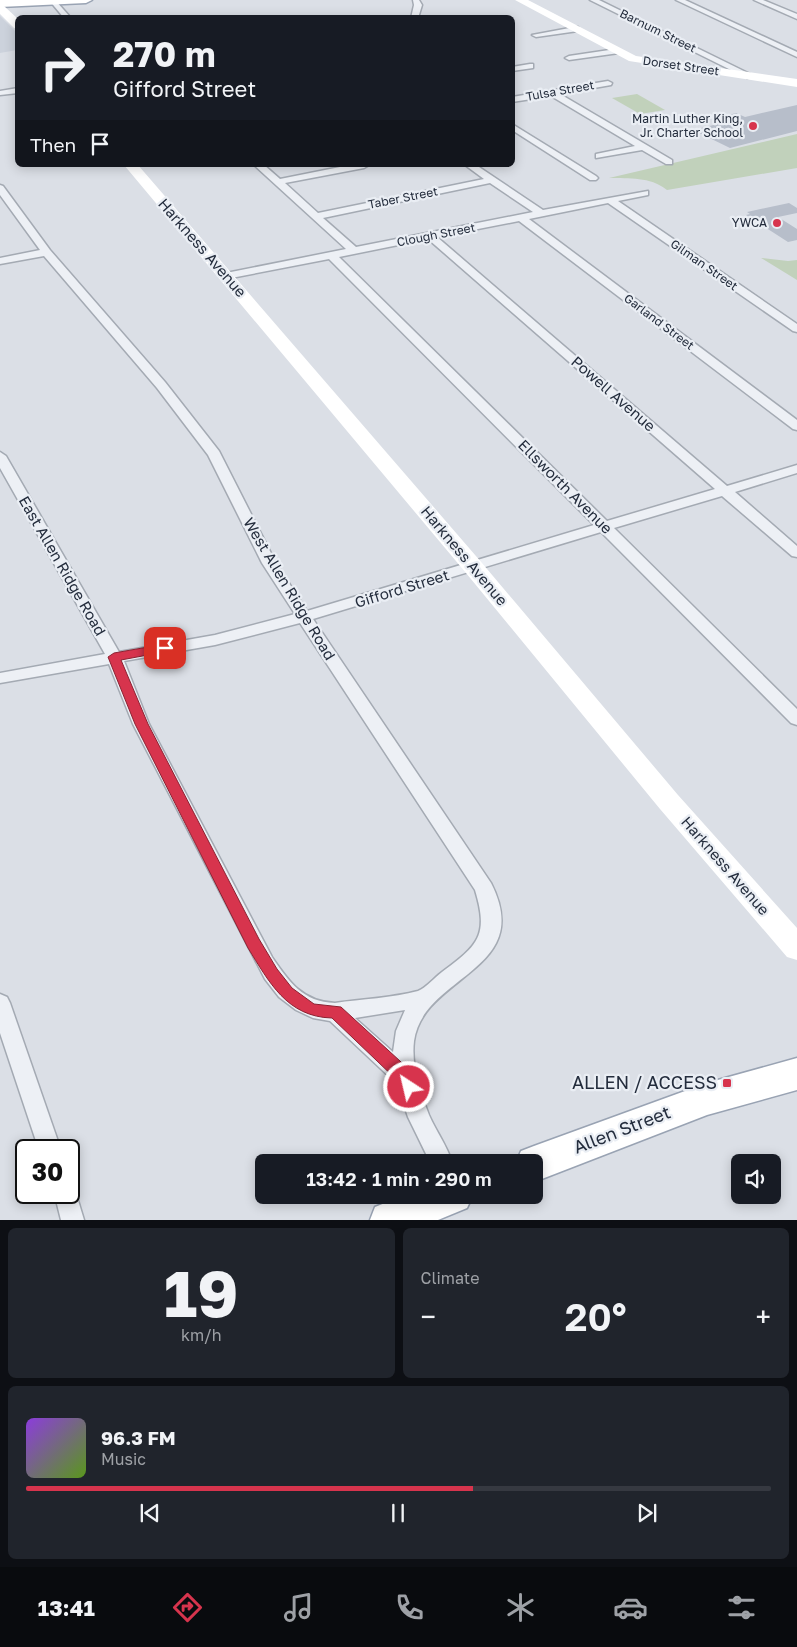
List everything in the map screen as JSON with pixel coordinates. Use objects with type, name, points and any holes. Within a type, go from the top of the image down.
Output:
[{"type":"main road","points":[[0,3],[86,0]]},
{"type":"main road","name":"Dorset Street","points":[[520,0],[616,51],[644,62],[797,83]]},
{"type":"main road","points":[[0,8],[15,23]]},
{"type":"main road","name":"Harkness Avenue","points":[[133,167],[474,568],[669,802],[797,948]]},
{"type":"main road","name":"Allen Street","points":[[543,1161],[707,1099],[797,1074]]},
{"type":"main road","points":[[389,1220],[431,1204]]},
{"type":"street","points":[[415,15],[418,5],[416,0]]},
{"type":"street","name":"Barnum Street","points":[[593,0],[692,49],[717,58],[750,76]]},
{"type":"street","points":[[679,0],[797,55]]},
{"type":"street","points":[[757,0],[797,17]]},
{"type":"street","points":[[52,1],[65,15]]},
{"type":"street","points":[[536,35],[575,29]]},
{"type":"street","points":[[778,46],[797,43]]},
{"type":"street","points":[[569,58],[616,51]]},
{"type":"street","points":[[515,68],[530,66]]},
{"type":"street","name":"Tulsa Street","points":[[515,99],[608,83]]},
{"type":"street","points":[[0,93],[15,90]]},
{"type":"street","points":[[552,93],[669,162]]},
{"type":"street","points":[[515,128],[593,178]]},
{"type":"street","points":[[598,156],[643,147]]},
{"type":"street","points":[[261,167],[354,251]]},
{"type":"street","points":[[278,182],[354,167]]},
{"type":"street","points":[[473,167],[542,214]]},
{"type":"street","name":"Taber Street","points":[[316,216],[491,180]]},
{"type":"street","name":"West Allen Ridge Road","points":[[0,188],[7,209],[189,420],[214,454],[269,563],[306,618],[340,674],[472,868],[489,899],[492,925],[481,949],[464,968],[426,998],[413,1012],[404,1039],[402,1058],[406,1078]]},
{"type":"street","name":"Clough Street","points":[[226,276],[645,193]]},
{"type":"street","name":"Gilman Street","points":[[610,200],[797,329]]},
{"type":"street","name":"Garland Street","points":[[521,218],[797,426]]},
{"type":"street","name":"Powell Avenue","points":[[430,236],[797,553]]},
{"type":"street","points":[[0,261],[46,252]]},
{"type":"street","name":"Ellsworth Avenue","points":[[332,256],[797,719]]},
{"type":"street","name":"East Allen Ridge Road","points":[[0,456],[114,657],[141,724],[265,963],[286,992],[302,1004],[316,1011],[335,1012]]},
{"type":"street","name":"Gifford Street","points":[[0,678],[215,640],[306,618],[797,469]]},
{"type":"street","name":"West Allen Ridge Road","points":[[335,1012],[426,998]]},
{"type":"street","points":[[0,1003],[46,1139]]},
{"type":"street","points":[[335,1012],[406,1078],[419,1117],[437,1154]]},
{"type":"street","points":[[68,1204],[73,1220]]},
{"type":"shaded area","points":[[0,16],[15,31],[15,50],[0,53]]},
{"type":"green space","points":[[637,94],[665,110],[640,114],[612,98]]},
{"type":"green space","points":[[797,134],[797,168],[667,190],[646,180],[609,178]]},
{"type":"green space","points":[[761,258],[797,260],[797,280]]},
{"type":"building","name":"Martin Luther King, Jr. Charter School","points":[[797,105],[797,131],[730,148],[693,130],[726,122],[718,118],[736,113],[745,117]]},
{"type":"building","name":"YWCA","points":[[789,203],[797,208],[797,213],[778,217],[797,229],[797,240],[788,242],[746,215],[750,214],[747,212]]},
{"type":"place","name":"Martin Luther King, Jr. Charter School","points":[[753,126]]},
{"type":"place","name":"YWCA","points":[[777,223]]},
{"type":"place","name":"ALLEN / ACCESS","points":[[727,1083]]},
{"type":"route","points":[[165,648],[114,657],[141,724],[254,944],[271,973],[286,992],[316,1011],[335,1012],[406,1078],[409,1087]]}]
